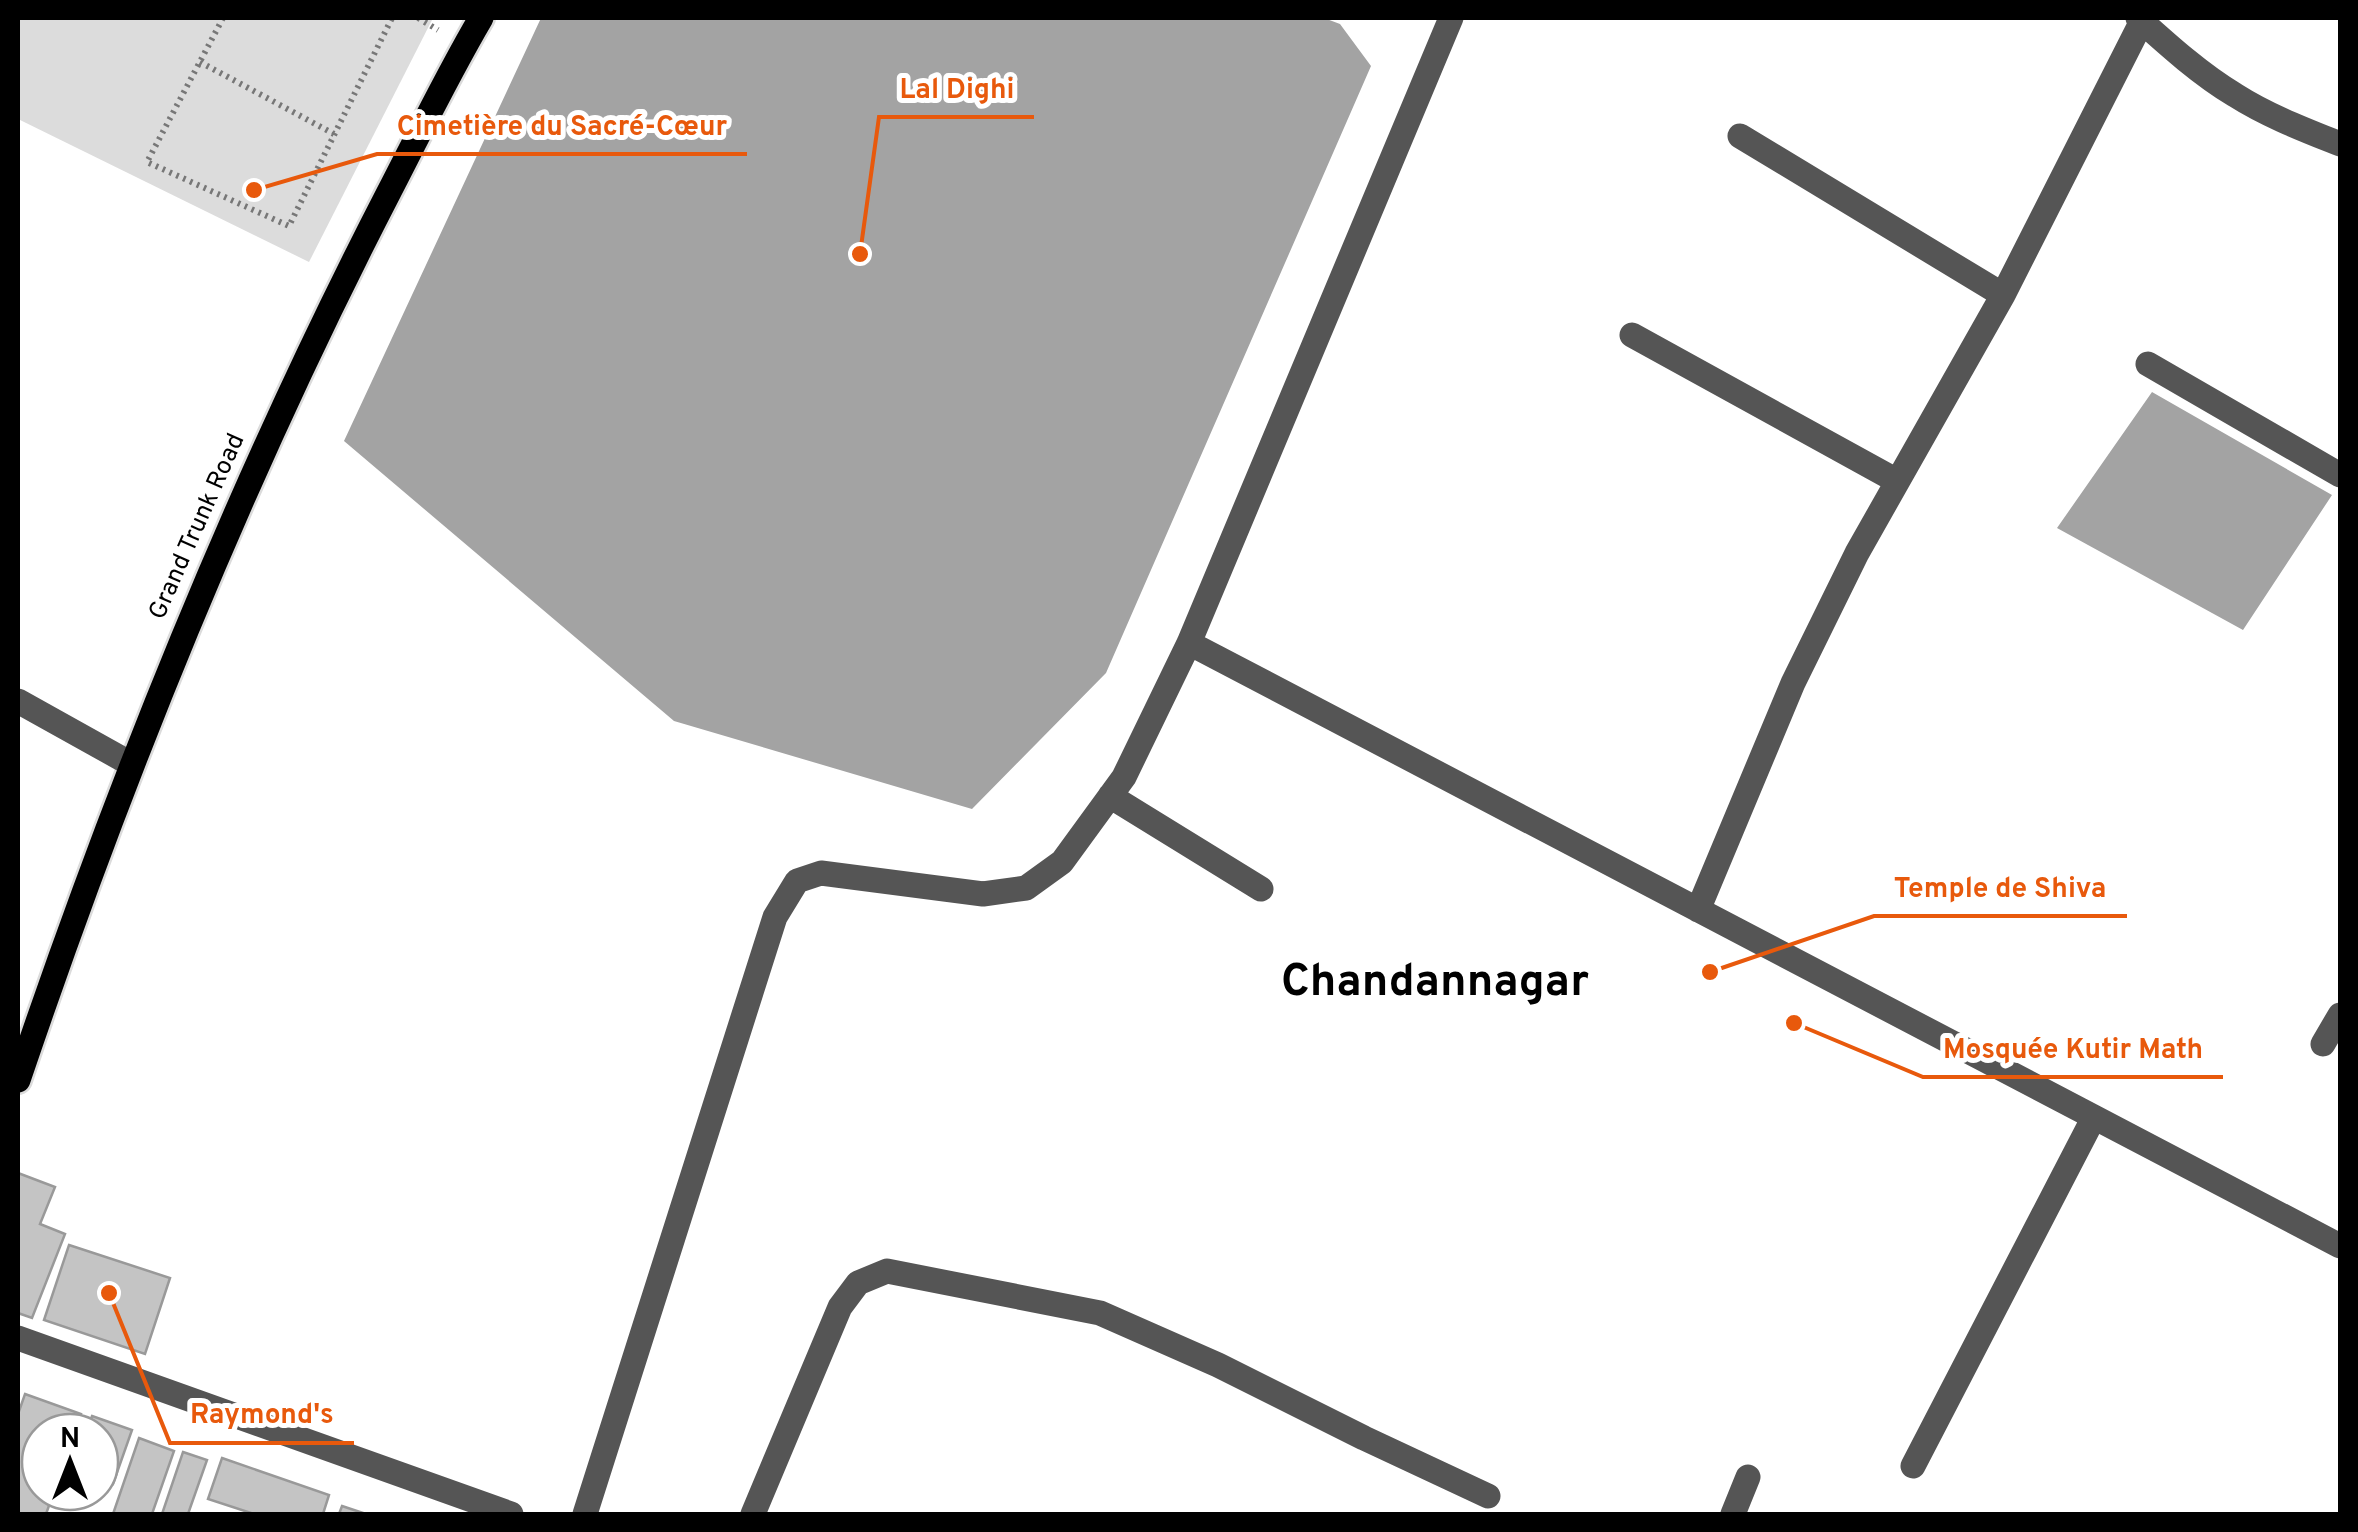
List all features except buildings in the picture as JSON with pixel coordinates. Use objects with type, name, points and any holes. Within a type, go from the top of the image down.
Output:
[{"type":"main road","name":"Grand Trunk Road","points":[[18,1080],[23,1046],[198,599],[334,299],[481,18]]},
{"type":"street","points":[[585,1514],[775,917],[797,881],[821,873],[983,894],[1026,888],[1062,862],[1124,777],[1189,643],[1451,18]]},
{"type":"street","points":[[1698,910],[1793,683],[1858,553],[2003,294],[2140,19],[2235,96],[2291,125],[2340,144]]},
{"type":"street","points":[[1740,136],[2003,294]]},
{"type":"street","points":[[1632,335],[1898,482]]},
{"type":"street","points":[[2148,364],[2340,474]]},
{"type":"street","points":[[1189,643],[2340,1246]]},
{"type":"street","points":[[18,700],[131,764]]},
{"type":"street","points":[[1110,796],[1261,889]]},
{"type":"street","points":[[2323,1044],[2340,1015]]},
{"type":"street","points":[[1913,1466],[2094,1117]]},
{"type":"street","points":[[753,1514],[840,1307],[858,1284],[887,1271],[1100,1313],[1204,1358],[1488,1496]]},
{"type":"street","points":[[18,1338],[503,1513]]},
{"type":"street","points":[[1733,1514],[1748,1477]]},
{"type":"path","points":[[223,18],[147,162],[288,226],[392,18]]},
{"type":"path","points":[[200,62],[334,134]]},
{"type":"shaded area","points":[[18,18],[433,18],[309,262],[18,119]]},
{"type":"shaded area","points":[[541,18],[1324,18],[1340,24],[1371,66],[1106,673],[972,809],[674,721],[344,441]]},
{"type":"shaded area","points":[[2152,392],[2332,495],[2243,630],[2057,528]]},
{"type":"place","name":"Cimetière du Sacré-Cœur","points":[[254,190]]},
{"type":"place","name":"Lal Dighi","points":[[860,254]]},
{"type":"place","name":"Temple de Shiva","points":[[1710,972]]},
{"type":"place","name":"Mosquée Kutir Math","points":[[1794,1023]]},
{"type":"place","name":"Raymond's","points":[[109,1293]]},
{"type":"district","name":"Chandannagar","points":[[1435,983]]}]
